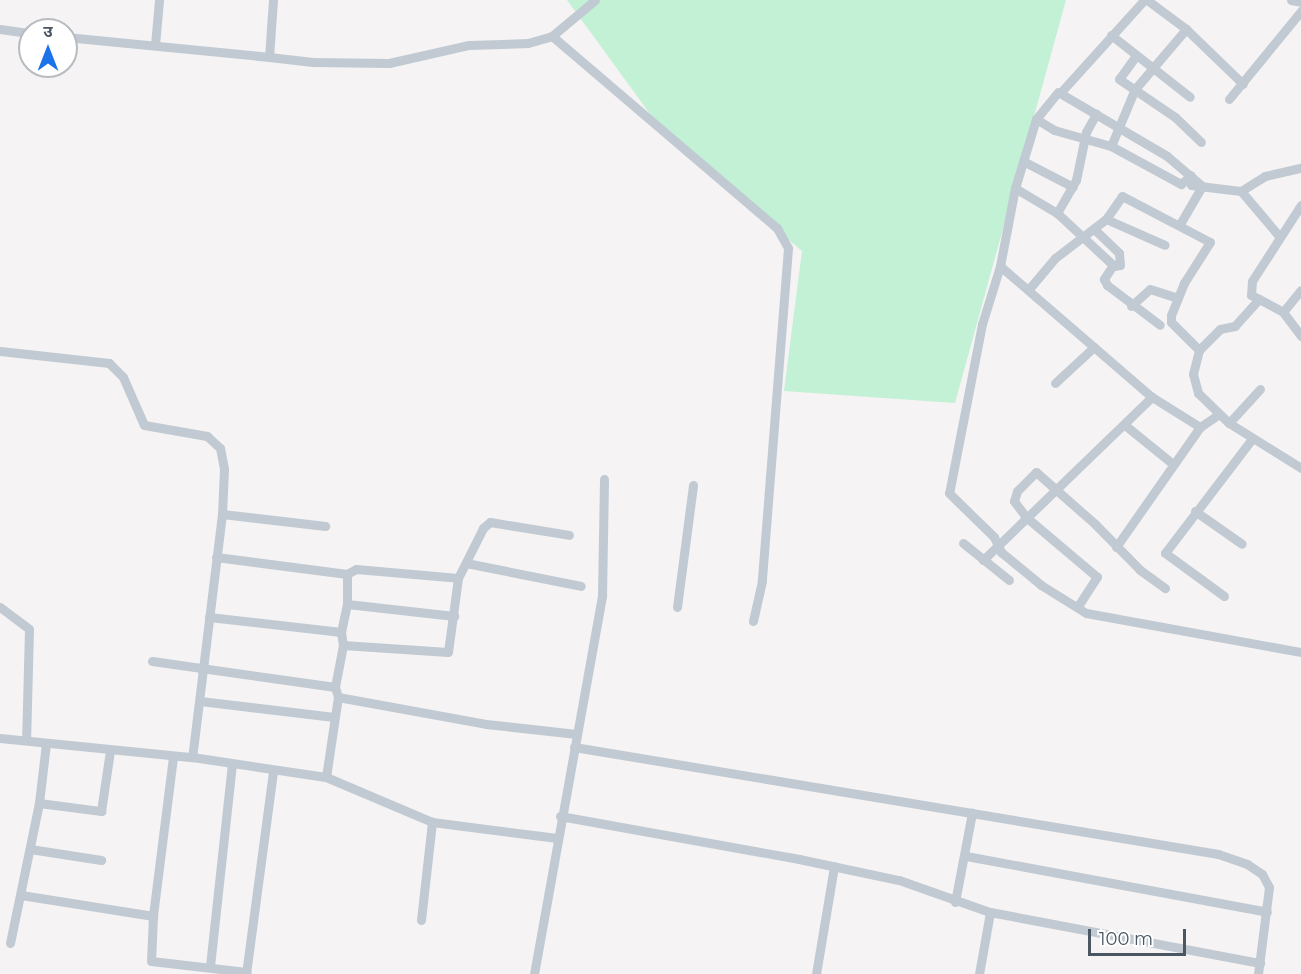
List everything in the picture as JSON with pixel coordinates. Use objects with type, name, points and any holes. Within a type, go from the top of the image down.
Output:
[{"type":"street","points":[[155,45],[159,0]]},
{"type":"street","points":[[268,57],[273,0]]},
{"type":"street","points":[[78,38],[313,62],[389,63],[448,48],[528,43],[552,36],[595,0]]},
{"type":"street","points":[[1243,84],[1186,29],[1145,0],[1036,119],[1015,188],[1000,266],[982,324],[949,493],[994,537],[997,545],[1041,585],[1078,606],[1086,614],[1301,652]]},
{"type":"street","points":[[1291,0],[1301,2]]},
{"type":"street","points":[[1229,99],[1301,10]]},
{"type":"street","points":[[0,29],[18,31]]},
{"type":"street","points":[[1111,146],[1135,89],[1150,68],[1186,29]]},
{"type":"street","points":[[1111,35],[1135,57],[1190,97]]},
{"type":"street","points":[[552,36],[777,228],[788,248],[762,581],[753,621]]},
{"type":"street","points":[[1135,57],[1119,79],[1175,117],[1201,142]]},
{"type":"street","points":[[1061,92],[1120,126],[1191,175],[1202,186]]},
{"type":"street","points":[[1057,213],[1073,186],[1085,140],[1096,114]]},
{"type":"street","points":[[1036,119],[1085,140],[1111,146],[1181,183],[1191,175]]},
{"type":"street","points":[[1023,161],[1073,186]]},
{"type":"street","points":[[1191,185],[1240,191],[1266,176],[1301,168]]},
{"type":"street","points":[[1180,224],[1202,186]]},
{"type":"street","points":[[1015,188],[1057,213],[1113,265],[1120,265],[1122,258],[1094,229]]},
{"type":"street","points":[[1240,191],[1279,237]]},
{"type":"street","points":[[1029,289],[1082,235],[1106,219],[1122,196],[1180,224],[1210,242],[1177,298],[1171,322],[1200,350]]},
{"type":"street","points":[[1301,205],[1252,281],[1251,295],[1283,312],[1301,336]]},
{"type":"street","points":[[1106,219],[1166,245]]},
{"type":"street","points":[[1113,265],[1104,279],[1131,306],[1160,325]]},
{"type":"street","points":[[1000,266],[1152,397],[1200,427]]},
{"type":"street","points":[[1131,306],[1150,289],[1177,298]]},
{"type":"street","points":[[1283,312],[1301,290]]},
{"type":"street","points":[[1259,299],[1235,326],[1220,329],[1200,350],[1193,374],[1198,393],[1229,423],[1301,468]]},
{"type":"street","points":[[1055,383],[1094,347]]},
{"type":"street","points":[[0,351],[109,363],[123,377],[144,425],[215,441],[224,469],[222,514],[192,757]]},
{"type":"street","points":[[1229,423],[1260,389]]},
{"type":"street","points":[[983,560],[1026,517],[1126,426],[1152,397]]},
{"type":"street","points":[[1116,547],[1200,427],[1219,414]]},
{"type":"street","points":[[1126,426],[1173,464]]},
{"type":"street","points":[[1224,596],[1166,553],[1195,511],[1252,439]]},
{"type":"street","points":[[1078,606],[1097,577],[1026,517],[1014,497],[1036,472],[1057,489],[1116,547],[1165,588]]},
{"type":"street","points":[[534,974],[560,816],[602,595],[604,479]]},
{"type":"street","points":[[677,607],[693,485]]},
{"type":"street","points":[[1195,511],[1242,544]]},
{"type":"street","points":[[222,514],[325,526]]},
{"type":"street","points":[[343,645],[445,654],[450,646],[458,578],[490,522],[569,535]]},
{"type":"street","points":[[963,543],[1009,580]]},
{"type":"street","points":[[216,557],[347,574],[356,569],[458,578]]},
{"type":"street","points":[[466,563],[581,586]]},
{"type":"street","points":[[326,777],[338,697],[335,687],[343,645],[340,632],[347,604],[347,574]]},
{"type":"street","points":[[347,604],[454,616]]},
{"type":"street","points":[[0,607],[29,629],[26,740]]},
{"type":"street","points":[[208,617],[340,632]]},
{"type":"street","points":[[152,662],[335,687]]},
{"type":"street","points":[[338,697],[486,724],[576,734]]},
{"type":"street","points":[[200,701],[334,717]]},
{"type":"street","points":[[0,738],[110,751],[192,757],[273,771],[326,777],[432,822],[557,838]]},
{"type":"street","points":[[10,943],[39,803],[46,743]]},
{"type":"street","points":[[574,747],[1218,854],[1262,874],[1269,887],[1258,974]]},
{"type":"street","points":[[39,803],[101,811],[110,751]]},
{"type":"street","points":[[173,757],[153,916],[151,961],[210,966],[246,973],[273,771]]},
{"type":"street","points":[[210,966],[232,764]]},
{"type":"street","points":[[955,902],[966,856],[972,813]]},
{"type":"street","points":[[560,816],[834,866],[899,880],[955,902],[990,912],[1260,963]]},
{"type":"street","points":[[421,920],[432,822]]},
{"type":"street","points":[[30,849],[101,860]]},
{"type":"street","points":[[966,856],[1267,912]]},
{"type":"street","points":[[816,974],[834,866]]},
{"type":"street","points":[[21,895],[153,916]]},
{"type":"street","points":[[979,974],[990,912]]},
{"type":"green space","points":[[567,0],[1066,0],[955,403],[784,391],[802,251],[669,140]]}]
